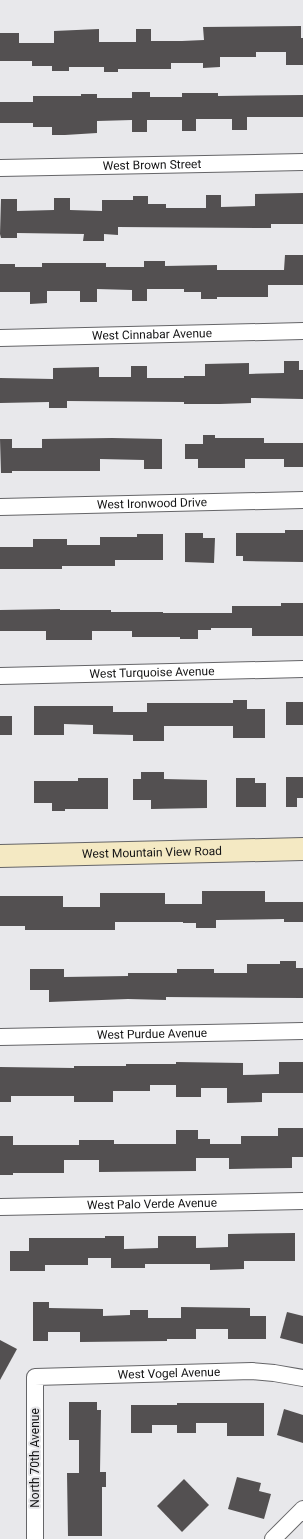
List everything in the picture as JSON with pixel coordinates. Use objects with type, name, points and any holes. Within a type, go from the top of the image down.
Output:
[{"type":"street","name":"West Brown Street","points":[[0,168],[303,162]]},
{"type":"street","name":"West Cinnabar Avenue","points":[[0,338],[303,331]]},
{"type":"street","name":"West Ironwood Drive","points":[[0,507],[303,500]]},
{"type":"street","name":"West Turquoise Avenue","points":[[0,676],[303,669]]},
{"type":"street","name":"West Mountain View Road","points":[[0,856],[303,849]]},
{"type":"street","name":"West Purdue Avenue","points":[[0,1037],[303,1031]]},
{"type":"street","name":"West Palo Verde Avenue","points":[[0,1207],[303,1201]]},
{"type":"street","name":"West Vogel Avenue","points":[[35,1377],[252,1371],[303,1378]]},
{"type":"street","name":"North 70th Avenue","points":[[35,1377],[35,1539]]},
{"type":"street","points":[[273,1539],[303,1509]]},
{"type":"building","points":[[301,26],[301,38],[303,38],[303,65],[286,65],[286,52],[256,52],[256,57],[220,57],[220,67],[203,68],[203,63],[171,63],[171,69],[118,69],[118,72],[104,72],[104,67],[69,67],[69,71],[52,71],[52,66],[32,66],[32,61],[0,61],[0,33],[19,33],[19,43],[54,43],[54,31],[99,29],[99,42],[136,42],[136,29],[151,29],[151,41],[182,41],[204,40],[203,27]]},
{"type":"building","points":[[132,92],[150,92],[150,97],[182,97],[182,93],[218,93],[218,96],[303,95],[303,117],[247,117],[247,130],[232,130],[232,119],[196,119],[196,131],[182,131],[182,120],[147,120],[147,132],[132,132],[132,120],[97,121],[97,133],[65,135],[52,135],[52,127],[33,127],[33,123],[0,123],[0,102],[33,102],[33,96],[81,96],[81,94],[97,94],[97,98],[132,98]]},
{"type":"building","points":[[303,193],[303,224],[271,224],[271,228],[118,227],[118,235],[104,234],[104,241],[83,241],[84,234],[17,233],[17,238],[1,238],[0,234],[1,199],[17,199],[17,211],[54,210],[54,198],[70,198],[70,210],[102,211],[102,200],[133,200],[133,196],[148,196],[148,204],[166,204],[166,208],[206,208],[206,195],[221,195],[221,207],[255,206],[255,194]]},
{"type":"building","points":[[285,255],[303,255],[303,285],[268,285],[268,297],[217,297],[217,299],[201,299],[201,292],[184,292],[184,289],[147,289],[147,301],[132,301],[132,290],[97,289],[97,302],[80,302],[80,291],[47,291],[47,303],[30,304],[30,292],[0,292],[0,264],[15,264],[15,267],[42,267],[42,263],[106,263],[106,267],[144,267],[144,261],[165,261],[165,266],[217,265],[217,270],[284,270]]},
{"type":"building","points":[[284,361],[299,361],[299,370],[303,370],[303,399],[251,398],[251,403],[220,404],[184,404],[184,402],[67,401],[67,408],[49,408],[49,402],[0,403],[0,378],[53,379],[53,368],[99,367],[99,377],[131,377],[131,366],[147,366],[147,378],[184,378],[184,376],[205,376],[205,364],[249,363],[249,374],[284,373]]},
{"type":"building","points":[[203,435],[215,435],[215,438],[264,438],[264,443],[303,443],[303,467],[284,467],[284,459],[245,459],[245,468],[198,468],[198,459],[185,459],[185,444],[203,444]]},
{"type":"building","points":[[0,439],[12,439],[12,448],[42,448],[42,439],[162,439],[162,469],[144,469],[144,460],[100,459],[100,471],[12,471],[12,473],[1,473]]},
{"type":"building","points":[[285,530],[303,530],[303,562],[243,561],[243,556],[236,556],[236,533],[285,533]]},
{"type":"building","points":[[185,533],[203,533],[203,538],[215,538],[214,563],[185,562]]},
{"type":"building","points":[[137,534],[163,534],[163,560],[115,560],[115,566],[62,566],[62,569],[0,569],[0,547],[33,547],[33,539],[67,539],[67,545],[100,545],[100,537],[137,537]]},
{"type":"building","points":[[281,603],[303,603],[303,636],[252,636],[252,628],[211,628],[211,630],[198,630],[198,639],[180,639],[180,637],[132,637],[132,631],[92,631],[92,640],[46,640],[46,631],[0,631],[0,610],[60,609],[111,610],[111,612],[232,613],[232,606],[281,606]]},
{"type":"building","points":[[233,700],[247,700],[247,709],[265,709],[265,738],[233,738],[233,726],[164,726],[164,741],[133,741],[133,735],[93,734],[93,725],[64,724],[64,735],[34,735],[34,706],[113,706],[113,712],[147,712],[147,703],[233,703]]},
{"type":"building","points":[[286,702],[303,702],[303,725],[286,725]]},
{"type":"building","points":[[0,716],[12,716],[12,735],[0,735]]},
{"type":"building","points":[[141,772],[164,772],[164,779],[207,780],[207,808],[151,809],[151,800],[133,800],[133,779],[141,779]]},
{"type":"building","points":[[286,777],[303,777],[303,798],[297,798],[297,807],[286,807]]},
{"type":"building","points":[[78,778],[108,778],[108,809],[65,809],[65,811],[52,811],[52,803],[34,803],[34,781],[78,781]]},
{"type":"building","points":[[236,778],[255,778],[255,783],[266,783],[266,807],[236,807]]},
{"type":"building","points":[[202,891],[265,891],[265,902],[303,902],[303,922],[284,922],[284,919],[216,920],[216,928],[196,928],[196,923],[183,922],[115,922],[115,930],[25,930],[25,926],[0,926],[0,896],[63,896],[63,907],[100,907],[100,893],[165,893],[165,904],[202,904]]},
{"type":"building","points":[[280,961],[296,961],[296,968],[303,968],[303,998],[166,997],[166,1000],[128,999],[49,1002],[49,990],[30,990],[30,969],[64,969],[64,977],[128,976],[128,973],[177,973],[177,969],[214,969],[214,973],[247,973],[247,964],[280,964]]},
{"type":"building","points":[[176,1062],[243,1063],[243,1075],[279,1074],[279,1062],[303,1062],[303,1093],[262,1093],[262,1102],[227,1103],[227,1088],[201,1088],[201,1097],[176,1097],[176,1085],[150,1085],[150,1091],[113,1091],[113,1102],[74,1102],[74,1096],[11,1096],[11,1102],[0,1102],[0,1067],[74,1068],[74,1066],[176,1064]]},
{"type":"building","points":[[278,1128],[303,1128],[303,1157],[292,1157],[292,1168],[229,1169],[229,1158],[196,1158],[196,1171],[99,1172],[99,1160],[64,1160],[64,1173],[13,1173],[13,1175],[0,1175],[0,1136],[13,1136],[13,1145],[79,1145],[79,1140],[114,1140],[114,1144],[176,1144],[176,1130],[198,1130],[198,1139],[210,1139],[210,1144],[241,1144],[241,1136],[278,1136]]},
{"type":"building","points":[[295,1233],[295,1261],[244,1261],[244,1269],[210,1270],[210,1264],[145,1264],[145,1268],[111,1268],[111,1258],[88,1258],[88,1265],[45,1265],[45,1271],[10,1271],[10,1251],[29,1251],[29,1238],[105,1238],[105,1236],[124,1236],[124,1249],[158,1248],[158,1236],[196,1236],[196,1248],[228,1247],[228,1234]]},
{"type":"building","points":[[33,1302],[49,1302],[49,1308],[103,1309],[103,1316],[130,1315],[130,1310],[148,1310],[148,1318],[181,1318],[181,1307],[250,1308],[250,1316],[266,1316],[266,1339],[228,1339],[228,1329],[196,1329],[196,1339],[167,1339],[167,1341],[80,1342],[80,1332],[48,1332],[48,1341],[33,1341]]},
{"type":"building","points":[[287,1312],[303,1316],[303,1344],[280,1338]]},
{"type":"building","points":[[0,1340],[17,1349],[0,1380]]},
{"type":"building","points":[[69,1402],[97,1402],[97,1410],[101,1410],[100,1472],[106,1472],[106,1487],[102,1487],[102,1536],[68,1536],[67,1473],[79,1473],[79,1440],[69,1440]]},
{"type":"building","points":[[177,1403],[264,1403],[264,1436],[227,1436],[227,1423],[196,1423],[196,1433],[177,1433],[177,1425],[152,1425],[152,1433],[131,1433],[131,1405],[177,1405]]},
{"type":"building","points":[[284,1409],[303,1415],[303,1443],[277,1435]]},
{"type":"building","points":[[237,1477],[261,1483],[259,1491],[271,1494],[264,1519],[228,1509]]},
{"type":"building","points":[[184,1479],[209,1505],[182,1532],[157,1506]]}]
